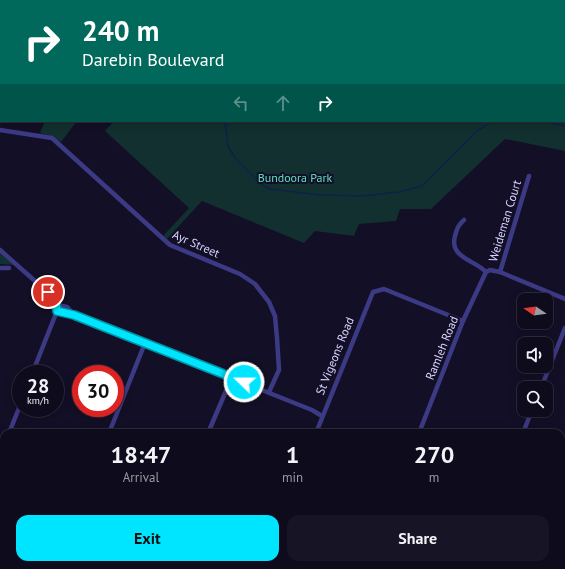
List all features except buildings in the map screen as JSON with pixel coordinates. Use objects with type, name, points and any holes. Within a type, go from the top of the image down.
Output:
[{"type":"street","name":"Ayr Street","points":[[0,130],[52,138],[170,245],[240,274],[255,284],[266,296],[275,316],[279,370],[269,392]]},
{"type":"street","name":"Weideman Court","points":[[500,272],[529,176]]},
{"type":"street","points":[[464,220],[458,225],[454,240],[456,251],[461,257],[479,265],[486,272],[490,270],[500,272],[565,298]]},
{"type":"street","points":[[0,250],[53,297],[57,305],[57,311],[36,365]]},
{"type":"street","points":[[0,268],[9,268]]},
{"type":"street","name":"Ramleh Road","points":[[421,429],[463,321],[486,272]]},
{"type":"street","name":"St Vigeons Road","points":[[317,429],[371,295],[378,290],[384,289],[463,321]]},
{"type":"street","points":[[57,305],[67,307],[74,315]]},
{"type":"street","points":[[57,311],[74,315],[323,414]]},
{"type":"street","points":[[544,381],[565,328]]},
{"type":"street","points":[[111,429],[145,343]]},
{"type":"street","points":[[210,429],[232,377]]},
{"type":"street","points":[[11,429],[15,417]]},
{"type":"street","points":[[525,429],[529,417]]},
{"type":"green space","points":[[45,122],[76,122],[61,142],[51,136],[40,133]]},
{"type":"green space","name":"Bundoora Park","points":[[113,122],[565,122],[565,151],[505,139],[431,209],[400,209],[396,221],[359,224],[354,236],[315,231],[304,243],[202,201],[167,239],[163,236],[189,208],[105,131]]},
{"type":"green space","points":[[0,253],[14,265],[0,264]]},
{"type":"waterway","points":[[225,122],[228,146],[235,158],[262,185],[269,189],[321,195],[362,196],[399,192],[422,186],[477,131],[490,122]]},
{"type":"waterway","points":[[550,122],[565,126]]},
{"type":"route","points":[[48,292],[58,306],[57,311],[77,316],[244,382]]}]
